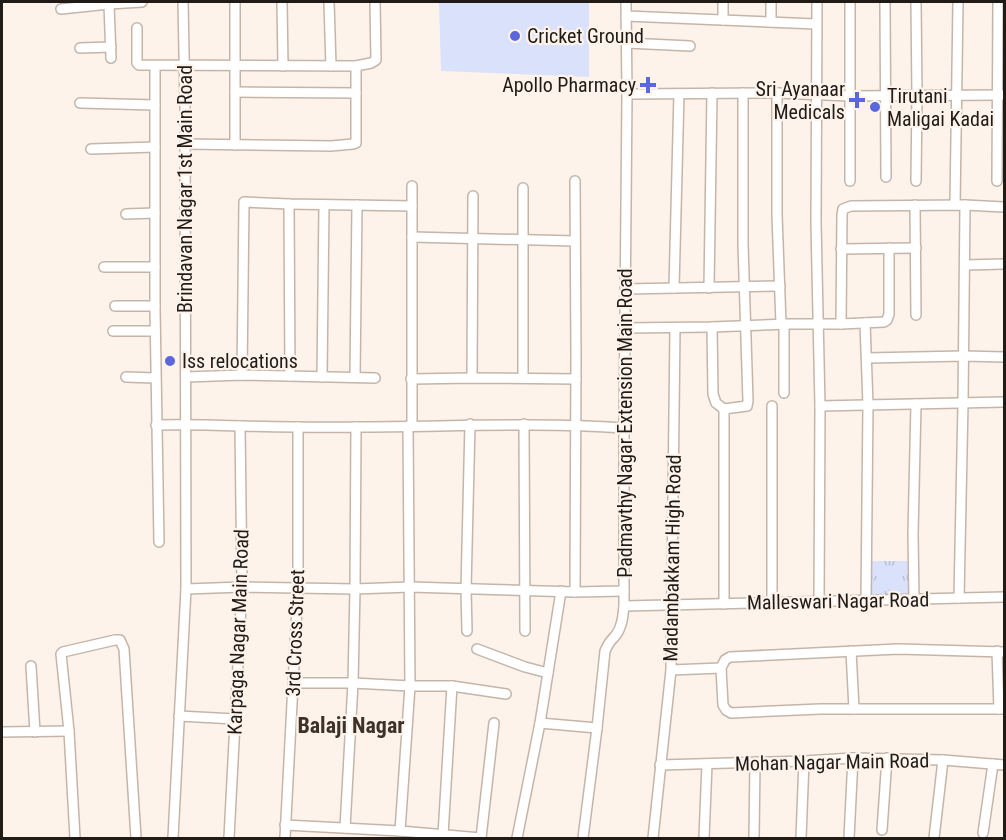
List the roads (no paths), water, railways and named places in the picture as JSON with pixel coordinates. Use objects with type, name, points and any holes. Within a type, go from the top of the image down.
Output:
[{"type":"street","points":[[61,9],[109,3],[142,2]]},
{"type":"street","name":"Brindavan Nagar 1st Main Road","points":[[173,838],[186,589],[183,2]]},
{"type":"street","points":[[235,2],[235,145]]},
{"type":"street","points":[[282,2],[283,66]]},
{"type":"street","points":[[329,2],[330,66]]},
{"type":"street","points":[[138,28],[137,63],[139,65],[356,66],[376,60],[375,2]]},
{"type":"street","name":"Padmavthy Nagar Extension Main Road","points":[[583,838],[605,651],[609,641],[617,634],[622,622],[624,606],[626,2]]},
{"type":"street","points":[[723,2],[723,20]]},
{"type":"street","points":[[771,2],[771,22]]},
{"type":"street","points":[[817,2],[819,602]]},
{"type":"street","points":[[849,181],[850,2]]},
{"type":"street","points":[[885,2],[886,177]]},
{"type":"street","points":[[916,2],[916,182]]},
{"type":"street","points":[[958,2],[957,95],[964,265],[960,598]]},
{"type":"street","points":[[997,181],[1001,95],[998,2]]},
{"type":"street","points":[[109,3],[111,58]]},
{"type":"street","points":[[626,16],[816,24]]},
{"type":"street","points":[[627,43],[690,45]]},
{"type":"street","points":[[80,48],[111,47]]},
{"type":"street","points":[[155,66],[155,378],[159,542]]},
{"type":"street","points":[[185,144],[331,146],[356,143],[356,66]]},
{"type":"street","points":[[235,92],[356,93]]},
{"type":"street","points":[[709,288],[712,93]]},
{"type":"street","points":[[712,327],[712,394],[716,403],[724,409],[747,406],[742,244],[744,93]]},
{"type":"street","points":[[777,93],[777,215],[784,393]]},
{"type":"street","points":[[627,94],[1001,95]]},
{"type":"street","points":[[674,288],[678,94]]},
{"type":"street","points":[[80,103],[155,105]]},
{"type":"street","points":[[91,149],[155,147]]},
{"type":"street","points":[[575,181],[575,592]]},
{"type":"street","points":[[400,831],[410,686],[412,186]]},
{"type":"street","points":[[523,188],[523,378]]},
{"type":"street","points":[[471,378],[474,196]]},
{"type":"street","points":[[242,375],[244,202],[412,206]]},
{"type":"street","points":[[289,204],[290,376]]},
{"type":"street","points":[[322,377],[324,205]]},
{"type":"street","points":[[355,377],[357,205]]},
{"type":"street","points":[[841,324],[843,209],[846,207],[960,205],[1005,207]]},
{"type":"street","points":[[915,206],[916,315]]},
{"type":"street","points":[[126,214],[155,213]]},
{"type":"street","points":[[412,237],[575,241]]},
{"type":"street","points":[[841,249],[916,248]]},
{"type":"street","points":[[625,328],[884,322],[889,317],[889,249]]},
{"type":"street","points":[[964,265],[1005,264]]},
{"type":"street","points":[[104,267],[155,267]]},
{"type":"street","points":[[626,289],[780,286]]},
{"type":"street","points":[[116,306],[155,306]]},
{"type":"street","points":[[865,323],[868,405],[866,601]]},
{"type":"street","name":"Madambakkam High Road","points":[[653,838],[671,670],[675,328]]},
{"type":"street","points":[[113,331],[155,331]]},
{"type":"street","points":[[867,358],[1005,357]]},
{"type":"street","points":[[186,376],[375,378]]},
{"type":"street","points":[[126,377],[155,378]]},
{"type":"street","points":[[411,379],[576,379]]},
{"type":"street","points":[[820,406],[1005,402]]},
{"type":"street","points":[[914,599],[916,404]]},
{"type":"street","points":[[772,406],[772,603]]},
{"type":"street","points":[[724,409],[724,604]]},
{"type":"street","points":[[467,631],[470,424]]},
{"type":"street","points":[[524,424],[525,631]]},
{"type":"street","points":[[156,425],[356,427],[575,424],[624,428]]},
{"type":"street","name":"Karpaga Nagar Main Road","points":[[229,838],[242,587],[240,426]]},
{"type":"street","name":"3rd Cross Street","points":[[285,838],[298,588],[298,427]]},
{"type":"street","points":[[345,828],[353,682],[356,427]]},
{"type":"street","points":[[186,589],[410,587],[575,592],[624,591]]},
{"type":"street","points":[[517,838],[540,723],[561,591]]},
{"type":"street","name":"Malleswari Nagar Road","points":[[624,606],[1005,597]]},
{"type":"street","points":[[75,838],[62,654],[115,640],[120,640],[124,649],[136,838]]},
{"type":"street","points":[[898,649],[1001,652],[1002,709],[854,709],[731,713],[723,705],[721,668],[725,660],[730,657],[898,649]]},
{"type":"street","points":[[477,650],[548,673]]},
{"type":"street","points":[[851,651],[854,709]]},
{"type":"street","points":[[32,666],[35,732]]},
{"type":"street","points":[[671,670],[721,668]]},
{"type":"street","points":[[293,682],[452,686],[506,694]]},
{"type":"street","points":[[443,835],[452,686]]},
{"type":"street","points":[[179,716],[235,718]]},
{"type":"street","points":[[285,825],[481,838],[494,723]]},
{"type":"street","points":[[540,723],[597,728]]},
{"type":"street","points":[[2,732],[69,731]]},
{"type":"street","points":[[849,838],[853,758]]},
{"type":"street","name":"Mohan Nagar Main Road","points":[[660,765],[853,758],[943,760],[1005,765]]},
{"type":"street","points":[[882,830],[887,758]]},
{"type":"street","points":[[934,838],[943,760]]},
{"type":"street","points":[[801,838],[804,761]]},
{"type":"street","points":[[754,838],[755,762]]},
{"type":"street","points":[[704,838],[707,764]]},
{"type":"street","points":[[983,833],[993,764]]},
{"type":"place","name":"Cricket Ground","points":[[515,36]]},
{"type":"place","name":"Apollo Pharmacy","points":[[648,85]]},
{"type":"place","name":"Sri Ayanaar Medicals","points":[[857,100]]},
{"type":"place","name":"Tirutani Maligai Kadai","points":[[875,107]]},
{"type":"place","name":"Iss relocations","points":[[170,361]]},
{"type":"district","name":"Balaji Nagar","points":[[351,725]]}]
